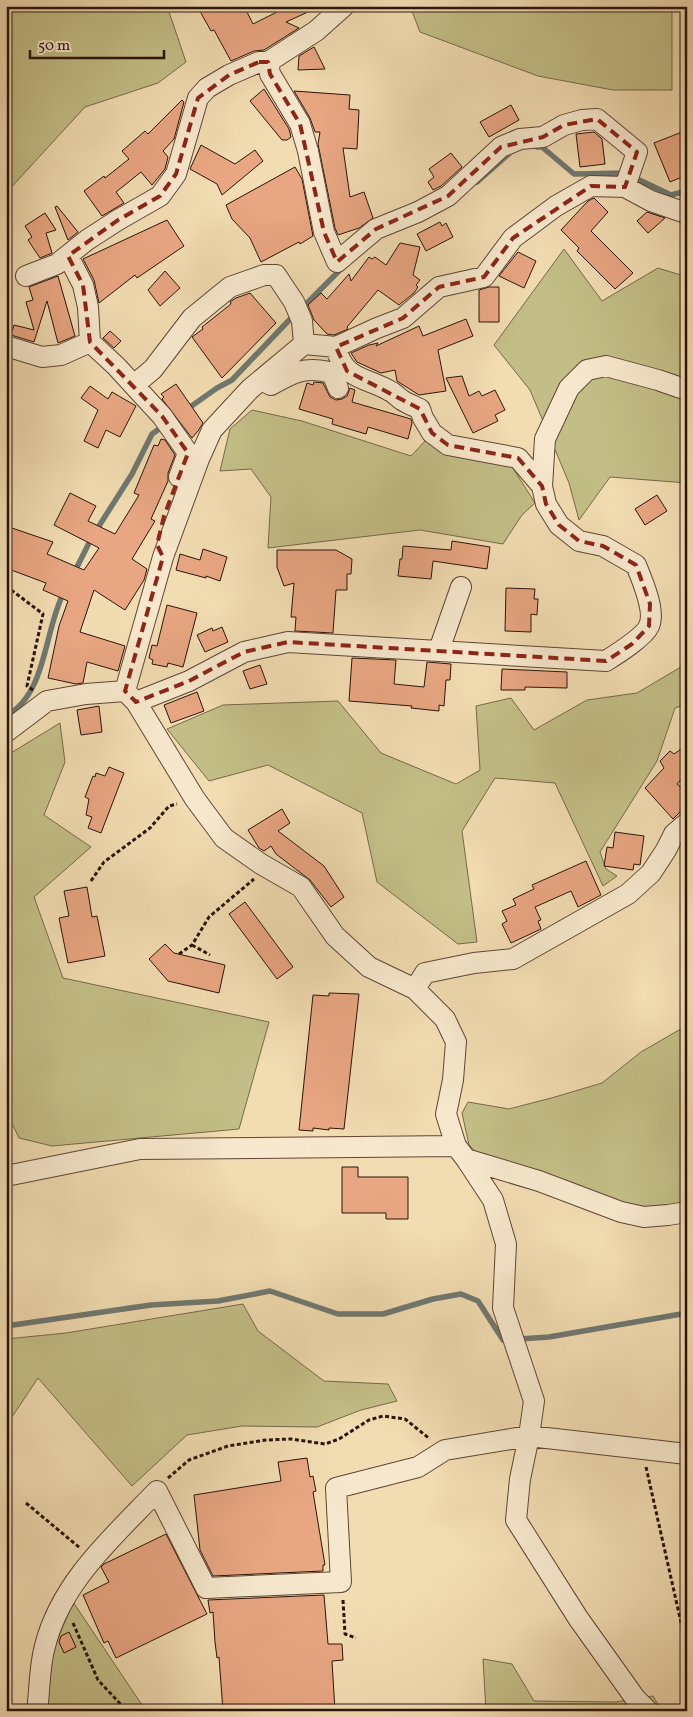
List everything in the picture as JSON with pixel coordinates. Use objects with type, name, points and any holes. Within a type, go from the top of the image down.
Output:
[{"type":"street","points":[[26,276],[57,264],[86,240],[160,196],[176,174],[198,98],[207,88],[229,74],[259,62],[268,62],[316,31],[344,6]]},
{"type":"street","points":[[268,62],[270,74],[300,124],[308,151],[324,232],[337,262],[376,229],[418,212],[448,196],[501,147],[520,140],[543,138],[564,125],[573,122],[596,119],[637,152],[625,187]]},
{"type":"street","points":[[648,1711],[635,1698],[578,1618],[516,1520],[520,1479],[534,1401],[503,1308],[506,1244],[493,1200],[461,1153],[446,1114],[453,1080],[456,1042],[445,1020],[416,989],[369,967],[335,936],[301,887],[268,868],[224,838],[195,799],[131,696],[163,557],[199,459],[212,430],[250,388],[304,344],[336,347],[403,318],[439,287],[484,277],[513,238],[556,206],[591,186],[625,187],[651,201],[683,212],[687,210]]},
{"type":"street","points":[[68,256],[83,285],[88,307],[90,342],[134,385],[162,416],[188,454],[164,516],[157,545],[163,557]]},
{"type":"street","points":[[134,385],[153,369],[192,318],[230,287],[264,275],[276,275],[294,302],[302,321],[304,344]]},
{"type":"street","points":[[6,346],[42,357],[61,355],[90,342]]},
{"type":"street","points":[[336,347],[338,358],[347,371],[365,382],[390,391],[402,400],[420,409],[432,433],[448,445],[518,458],[542,486]]},
{"type":"street","points":[[6,732],[47,701],[86,694],[131,696],[189,681],[244,652],[288,642],[606,661],[632,644],[649,626],[650,604],[636,565],[602,546],[579,541],[559,525],[546,504],[542,486],[545,438],[569,388],[587,370],[606,366],[687,390]]},
{"type":"street","points":[[261,380],[271,385],[287,375],[317,369],[332,373],[338,388]]},
{"type":"street","points":[[438,650],[461,587]]},
{"type":"street","points":[[416,989],[425,972],[474,963],[513,959],[628,894],[651,873],[674,834],[687,822]]},
{"type":"street","points":[[6,1176],[140,1149],[461,1153],[620,1212],[644,1217],[687,1212]]},
{"type":"street","points":[[37,1711],[44,1647],[57,1610],[92,1558],[157,1491],[206,1588],[341,1582],[336,1488],[418,1467],[445,1450],[529,1436],[687,1454]]},
{"type":"path","points":[[6,586],[43,614],[28,686],[47,701]]},
{"type":"path","points":[[91,881],[104,862],[150,828],[169,806],[195,799]]},
{"type":"path","points":[[178,954],[192,945],[209,917],[268,868]]},
{"type":"path","points":[[192,945],[210,955]]},
{"type":"path","points":[[157,1491],[169,1476],[189,1460],[228,1446],[266,1440],[291,1439],[325,1444],[339,1439],[369,1420],[384,1416],[405,1419],[445,1450]]},
{"type":"path","points":[[642,1449],[687,1649]]},
{"type":"path","points":[[26,1503],[92,1558]]},
{"type":"path","points":[[341,1582],[345,1634],[356,1638]]},
{"type":"path","points":[[57,1610],[70,1618],[98,1680],[127,1711]]},
{"type":"highlighted area","points":[[259,62],[268,62],[270,74],[300,124],[324,232],[337,262],[376,229],[448,196],[501,147],[543,137],[564,125],[597,119],[637,152],[625,187],[591,186],[513,238],[484,277],[439,287],[403,318],[336,347],[347,371],[420,409],[432,433],[448,445],[518,458],[542,486],[546,504],[559,525],[579,541],[603,546],[636,565],[650,604],[649,626],[632,644],[606,661],[288,642],[244,652],[189,681],[136,702],[125,691],[163,557],[157,545],[164,516],[188,453],[162,416],[90,342],[83,285],[68,256],[118,220],[160,196],[176,174],[198,98],[229,75]]},
{"type":"shaded area","points":[[6,6],[167,6],[186,62],[158,83],[85,107],[6,193]]},
{"type":"shaded area","points":[[410,6],[668,6],[672,11],[672,90],[613,90],[538,76],[420,32]]},
{"type":"shaded area","points":[[564,249],[602,301],[658,268],[687,277],[687,483],[610,477],[579,520],[569,483],[530,390],[494,345]]},
{"type":"shaded area","points":[[252,410],[302,421],[411,456],[427,439],[511,465],[535,503],[522,515],[503,544],[420,530],[268,548],[271,497],[251,469],[220,471],[230,429]]},
{"type":"shaded area","points":[[687,633],[687,704],[675,708],[657,761],[600,852],[606,869],[617,876],[603,886],[555,783],[495,778],[462,831],[477,942],[458,944],[377,882],[362,813],[268,765],[209,781],[167,729],[223,705],[338,701],[381,753],[456,784],[480,770],[476,706],[511,698],[534,730],[587,700],[637,693],[681,667],[684,634]]},
{"type":"shaded area","points":[[60,723],[65,762],[44,815],[91,847],[34,897],[63,978],[269,1022],[239,1129],[52,1146],[19,1138],[6,1111],[6,756]]},
{"type":"shaded area","points":[[679,1030],[687,1036],[687,1203],[654,1209],[635,1207],[479,1155],[469,1145],[462,1113],[468,1102],[509,1109],[602,1083],[641,1052]]},
{"type":"shaded area","points":[[243,1304],[258,1331],[324,1381],[388,1384],[397,1401],[361,1410],[317,1427],[242,1426],[187,1435],[132,1486],[38,1378],[6,1426],[6,1339],[66,1333]]},
{"type":"shaded area","points":[[73,1602],[146,1711],[45,1711],[52,1653]]},
{"type":"shaded area","points":[[483,1659],[512,1664],[534,1701],[615,1702],[653,1696],[662,1711],[486,1711]]},
{"type":"building","points":[[197,6],[244,6],[253,24],[289,6],[321,6],[286,22],[299,28],[264,50],[254,51],[231,61],[214,30],[211,31]]},
{"type":"building","points":[[314,47],[325,69],[298,70],[299,56]]},
{"type":"building","points":[[264,89],[289,129],[291,137],[287,140],[282,140],[250,101]]},
{"type":"building","points":[[294,91],[350,95],[349,109],[359,110],[357,149],[343,148],[350,197],[364,192],[373,218],[359,228],[338,235],[318,144],[320,132],[315,132],[310,118]]},
{"type":"building","points":[[182,100],[184,102],[174,139],[163,151],[168,157],[165,169],[152,185],[141,172],[116,192],[124,203],[102,216],[84,191],[104,176],[105,178],[129,159],[122,151],[145,131],[148,134]]},
{"type":"building","points":[[511,105],[519,120],[489,137],[480,122]]},
{"type":"building","points":[[594,132],[602,139],[605,164],[580,167],[576,134]]},
{"type":"building","points":[[682,132],[687,145],[687,175],[670,182],[654,143]]},
{"type":"building","points":[[201,145],[235,164],[255,150],[263,161],[222,195],[217,184],[190,169]]},
{"type":"building","points":[[451,153],[462,167],[441,186],[433,190],[428,182],[434,177],[429,169]]},
{"type":"building","points":[[295,167],[302,179],[313,236],[261,262],[250,238],[232,219],[226,205]]},
{"type":"building","points":[[594,198],[608,212],[591,231],[633,273],[615,289],[577,251],[579,248],[561,230],[588,201]]},
{"type":"building","points":[[57,206],[78,232],[68,240],[55,207]]},
{"type":"building","points":[[647,212],[665,218],[648,233],[637,221]]},
{"type":"building","points":[[45,213],[56,230],[46,233],[52,253],[40,258],[28,240],[32,237],[25,226]]},
{"type":"building","points":[[167,220],[184,246],[137,278],[135,275],[99,303],[94,280],[83,259]]},
{"type":"building","points":[[440,222],[442,226],[446,223],[453,237],[426,251],[417,234]]},
{"type":"building","points":[[400,243],[420,247],[413,275],[420,280],[416,285],[418,287],[414,293],[399,305],[378,290],[347,327],[348,329],[334,335],[327,334],[314,320],[308,305],[321,293],[327,299],[349,274],[351,281],[369,257],[372,259],[375,257],[386,265]]},
{"type":"building","points":[[518,252],[536,261],[524,288],[499,276]]},
{"type":"building","points":[[165,271],[180,288],[160,306],[148,290]]},
{"type":"building","points":[[58,276],[75,336],[58,343],[47,301],[34,342],[11,335],[14,325],[34,330],[26,302],[33,300],[29,287]]},
{"type":"building","points":[[499,287],[499,322],[479,322],[479,290]]},
{"type":"building","points":[[250,293],[276,323],[222,378],[192,337],[231,304],[230,302]]},
{"type":"building","points":[[466,319],[473,336],[438,350],[446,391],[419,395],[397,381],[395,370],[381,373],[357,362],[351,353],[378,343],[376,346],[419,326],[423,336]]},
{"type":"building","points":[[110,331],[121,341],[114,348],[103,338]]},
{"type":"building","points":[[462,376],[469,396],[479,391],[482,396],[495,390],[505,410],[495,415],[498,421],[473,433],[446,378]]},
{"type":"building","points":[[314,382],[323,383],[330,397],[336,400],[347,396],[350,388],[355,390],[352,402],[411,419],[412,423],[408,439],[368,427],[366,434],[332,424],[333,419],[299,409],[307,383],[313,385]]},
{"type":"building","points":[[176,384],[203,423],[192,438],[162,399],[164,397],[161,394]]},
{"type":"building","points":[[90,386],[108,399],[112,392],[136,406],[120,437],[106,430],[98,448],[84,441],[98,410],[81,398]]},
{"type":"building","points":[[161,439],[165,440],[175,455],[168,473],[168,481],[151,519],[155,521],[132,559],[147,569],[144,580],[125,610],[94,590],[80,632],[125,646],[118,671],[87,662],[83,683],[76,684],[48,678],[59,626],[68,601],[43,590],[46,583],[6,568],[6,526],[53,542],[47,554],[84,570],[99,548],[54,525],[70,493],[96,506],[88,521],[115,534],[139,495],[134,493],[154,445],[158,446]]},
{"type":"building","points":[[657,495],[667,511],[645,525],[635,509]]},
{"type":"building","points":[[452,541],[490,547],[487,569],[433,561],[431,579],[398,576],[403,546],[451,550]]},
{"type":"building","points":[[203,549],[227,557],[220,581],[176,570],[180,554],[200,560]]},
{"type":"building","points":[[277,550],[336,550],[352,559],[351,574],[347,574],[347,590],[336,590],[333,633],[295,631],[296,617],[291,617],[294,583],[284,586],[277,567]]},
{"type":"building","points":[[506,588],[535,589],[534,599],[538,599],[537,615],[531,614],[531,632],[505,631]]},
{"type":"building","points":[[167,605],[197,613],[183,667],[168,663],[167,667],[152,664],[153,660],[149,658],[152,645],[157,646]]},
{"type":"building","points":[[222,627],[228,642],[205,652],[197,635],[212,628],[213,631]]},
{"type":"building","points":[[352,658],[396,660],[394,684],[424,687],[427,662],[451,664],[450,680],[446,680],[444,706],[439,705],[439,711],[411,708],[412,706],[349,701]]},
{"type":"building","points":[[260,665],[267,684],[250,689],[243,671]]},
{"type":"building","points":[[502,669],[567,672],[567,688],[525,687],[525,690],[501,690]]},
{"type":"building","points":[[197,692],[204,711],[171,723],[164,705]]},
{"type":"building","points":[[99,706],[102,732],[81,735],[77,710]]},
{"type":"building","points":[[687,745],[687,773],[677,784],[687,793],[687,805],[673,819],[645,788],[664,768],[660,761],[670,751],[674,754]]},
{"type":"building","points":[[109,767],[124,773],[101,833],[88,828],[92,817],[86,815],[89,799],[85,797],[93,776],[95,777],[96,773],[105,776]]},
{"type":"building","points":[[282,809],[290,823],[278,831],[324,866],[344,897],[331,907],[310,880],[276,854],[271,846],[264,851],[259,848],[248,830]]},
{"type":"building","points":[[615,832],[644,836],[640,865],[634,864],[633,870],[604,866],[607,847],[613,848]]},
{"type":"building","points":[[586,861],[601,895],[578,907],[571,891],[535,907],[541,920],[538,921],[541,929],[511,943],[502,924],[507,921],[502,911],[516,905],[513,899],[534,889],[532,885]]},
{"type":"building","points":[[87,887],[92,917],[97,916],[105,956],[68,963],[59,918],[69,916],[64,891]]},
{"type":"building","points":[[245,902],[293,967],[277,979],[229,914]]},
{"type":"building","points":[[165,944],[174,953],[225,965],[219,993],[168,981],[149,959]]},
{"type":"building","points":[[329,993],[359,994],[344,1129],[313,1128],[313,1131],[299,1130],[313,995],[329,996]]},
{"type":"building","points":[[342,1167],[358,1167],[358,1177],[408,1177],[408,1219],[386,1219],[386,1213],[342,1213]]},
{"type":"building","points":[[307,1458],[310,1477],[313,1476],[316,1491],[313,1492],[325,1565],[323,1565],[323,1571],[213,1576],[200,1550],[194,1495],[281,1481],[278,1462]]},
{"type":"building","points":[[166,1534],[207,1614],[116,1658],[108,1641],[104,1643],[83,1595],[109,1582],[101,1567],[104,1564]]},
{"type":"building","points":[[324,1595],[328,1644],[342,1644],[343,1660],[332,1661],[335,1711],[223,1711],[213,1612],[210,1613],[208,1600]]},
{"type":"building","points":[[69,1632],[76,1647],[64,1653],[59,1642],[61,1636]]},
{"type":"waterway","points":[[537,147],[542,147],[574,174],[625,173]]},
{"type":"waterway","points":[[477,182],[511,152]]},
{"type":"waterway","points":[[633,177],[671,195],[687,191]]},
{"type":"waterway","points":[[301,309],[344,266]]},
{"type":"waterway","points":[[74,573],[92,537],[132,474],[152,434],[217,388],[232,380],[294,315]]},
{"type":"waterway","points":[[6,716],[19,706],[30,693],[43,660],[57,607],[64,592]]},
{"type":"waterway","points":[[6,1326],[151,1305],[218,1301],[270,1291],[338,1314],[383,1314],[433,1299],[461,1294],[478,1301],[503,1340],[549,1337],[687,1313]]}]
